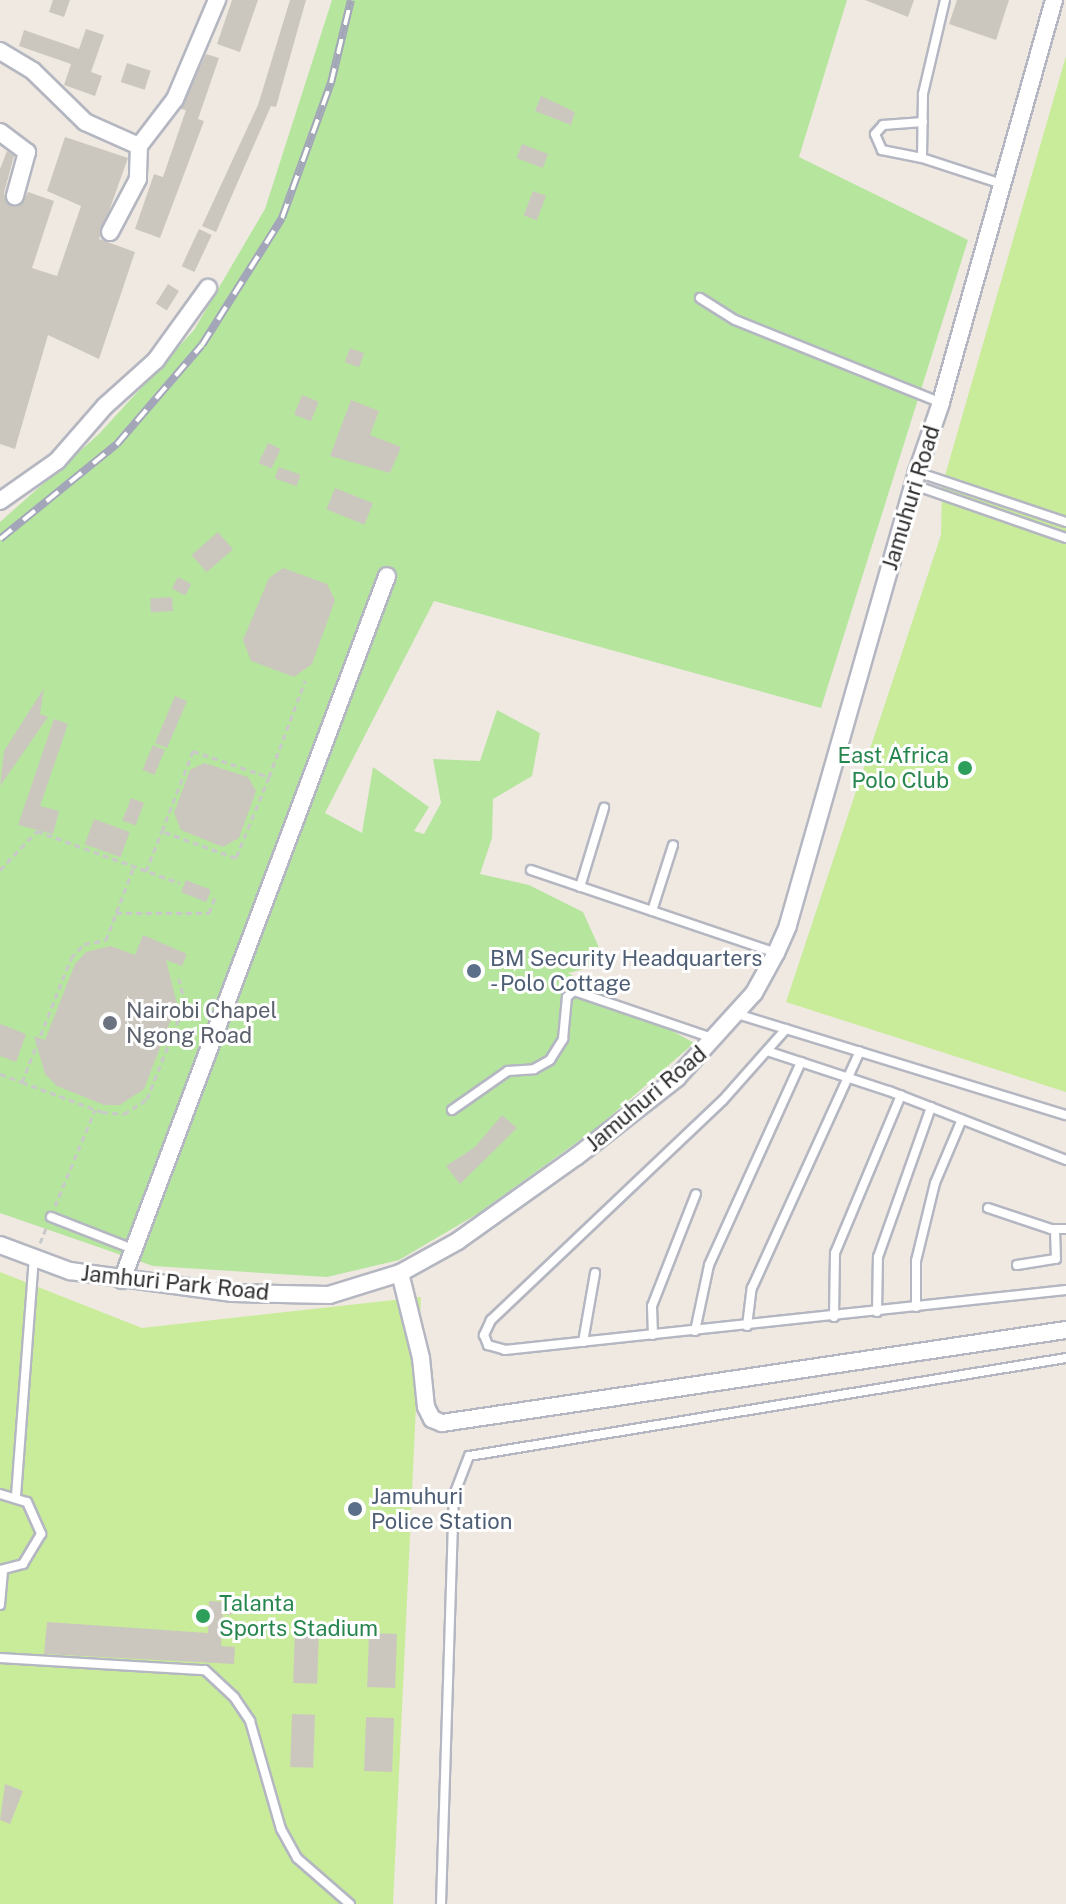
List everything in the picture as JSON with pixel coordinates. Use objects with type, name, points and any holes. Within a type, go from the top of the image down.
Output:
[{"type":"street","points":[[110,232],[138,179],[139,146],[175,99],[217,0]]},
{"type":"street","name":"Jamuhuri Road","points":[[400,1273],[458,1241],[577,1156],[716,1040],[737,1014],[776,953],[788,926],[915,478],[941,403],[1054,0]]},
{"type":"street","points":[[0,51],[33,71],[85,122],[139,146]]},
{"type":"street","points":[[0,132],[27,152],[15,196]]},
{"type":"street","points":[[0,501],[57,461],[105,406],[149,368],[208,288]]},
{"type":"street","points":[[122,1280],[387,576]]},
{"type":"street","name":"Jamhuri Park Road","points":[[0,1245],[34,1259],[122,1280],[233,1293],[329,1295],[400,1273]]},
{"type":"street","points":[[400,1273],[421,1358],[426,1407],[432,1419],[442,1423],[1066,1330]]},
{"type":"lane","points":[[922,158],[923,94],[945,0]]},
{"type":"lane","points":[[923,122],[883,125],[875,134],[882,150],[922,158],[1002,184]]},
{"type":"lane","points":[[700,298],[735,320],[941,403]]},
{"type":"lane","points":[[915,478],[1066,522]]},
{"type":"lane","points":[[915,478],[1066,538]]},
{"type":"lane","points":[[580,887],[604,808]]},
{"type":"lane","points":[[652,911],[673,845]]},
{"type":"lane","points":[[531,870],[776,953]]},
{"type":"lane","points":[[452,1110],[508,1071],[534,1069],[550,1060],[563,1039],[567,997],[574,991],[716,1040]]},
{"type":"lane","points":[[737,1014],[1066,1115]]},
{"type":"lane","points":[[786,1029],[712,1110],[491,1320],[484,1335],[488,1345],[505,1350],[1066,1290]]},
{"type":"lane","points":[[767,1051],[901,1095],[1066,1160]]},
{"type":"lane","points":[[747,1326],[752,1288],[860,1051]]},
{"type":"lane","points":[[695,1331],[709,1265],[801,1062]]},
{"type":"lane","points":[[834,1317],[835,1253],[901,1095]]},
{"type":"lane","points":[[877,1312],[878,1257],[931,1107]]},
{"type":"lane","points":[[916,1307],[916,1261],[932,1196],[962,1119]]},
{"type":"lane","points":[[653,1335],[652,1306],[696,1194]]},
{"type":"lane","points":[[988,1208],[1055,1229],[1066,1229]]},
{"type":"lane","points":[[51,1217],[133,1250]]},
{"type":"lane","points":[[1017,1265],[1056,1259],[1055,1229]]},
{"type":"lane","points":[[0,1245],[0,1257]]},
{"type":"lane","points":[[16,1496],[34,1259]]},
{"type":"lane","points":[[583,1342],[595,1273]]},
{"type":"lane","points":[[441,1904],[454,1495],[469,1456],[1066,1358]]},
{"type":"lane","points":[[0,1494],[16,1496],[35,1511],[41,1534],[32,1556],[1,1570],[0,1605]]},
{"type":"lane","points":[[0,1658],[205,1670],[250,1721],[281,1829],[297,1858],[350,1904]]},
{"type":"path","points":[[162,831],[236,858],[305,681]]},
{"type":"path","points":[[146,871],[193,751],[269,777]]},
{"type":"path","points":[[0,870],[37,831],[180,883]]},
{"type":"path","points":[[22,1082],[71,958],[84,944],[106,940],[134,866]]},
{"type":"path","points":[[116,913],[209,913],[216,895]]},
{"type":"path","points":[[0,1074],[95,1110],[124,1114],[147,1099],[185,1003],[179,979]]},
{"type":"path","points":[[34,1259],[95,1110]]},
{"type":"green space","points":[[332,0],[847,0],[799,157],[968,240],[821,708],[434,601],[325,813],[362,833],[373,767],[429,807],[414,831],[424,834],[441,803],[433,759],[480,761],[497,710],[540,733],[532,776],[493,799],[492,838],[480,874],[529,885],[583,912],[606,963],[568,973],[694,1043],[598,1127],[479,1213],[399,1260],[327,1277],[153,1266],[0,1213],[0,522],[99,434],[194,330],[265,209]]},
{"type":"green space","name":"East Africa Polo Club","points":[[1066,56],[1066,1092],[786,1002],[941,535],[942,486]]},
{"type":"green space","name":"Talanta Sports Stadium","points":[[0,1272],[142,1328],[421,1297],[393,1904],[0,1904]]},
{"type":"building","points":[[53,0],[70,0],[64,17],[49,12]]},
{"type":"building","points":[[232,0],[258,0],[240,52],[217,44]]},
{"type":"building","points":[[290,0],[306,0],[276,107],[271,106],[216,232],[202,226],[258,105]]},
{"type":"building","points":[[865,0],[914,0],[908,17]]},
{"type":"building","points":[[957,0],[1009,0],[996,40],[949,24]]},
{"type":"building","points":[[86,29],[104,35],[91,72],[102,76],[95,96],[64,85],[71,64],[19,46],[24,30],[79,49]]},
{"type":"building","points":[[206,54],[219,58],[198,119],[204,121],[160,238],[135,229],[154,174],[163,177],[186,110],[181,109]]},
{"type":"building","points":[[127,63],[151,71],[145,90],[121,82]]},
{"type":"building","points":[[541,96],[575,112],[571,125],[535,111]]},
{"type":"building","points":[[65,137],[128,158],[99,239],[135,252],[99,359],[48,335],[15,449],[0,444],[0,169],[7,151],[14,156],[4,193],[8,204],[22,204],[28,192],[54,201],[32,268],[57,276],[81,206],[47,191]]},
{"type":"building","points":[[522,144],[548,154],[543,168],[517,158]]},
{"type":"building","points":[[533,191],[546,196],[537,220],[524,215]]},
{"type":"building","points":[[199,229],[212,235],[194,272],[182,266]]},
{"type":"building","points":[[168,284],[179,291],[167,310],[156,304]]},
{"type":"building","points":[[350,348],[364,353],[359,367],[345,362]]},
{"type":"building","points":[[302,395],[319,402],[311,421],[294,414]]},
{"type":"building","points":[[351,400],[379,411],[370,435],[401,447],[390,473],[330,456]]},
{"type":"building","points":[[268,443],[281,449],[271,469],[259,463]]},
{"type":"building","points":[[279,467],[301,475],[297,486],[275,478]]},
{"type":"building","points":[[335,488],[373,503],[364,525],[326,509]]},
{"type":"building","points":[[218,532],[233,549],[207,572],[192,555]]},
{"type":"building","points":[[283,568],[327,584],[335,600],[312,664],[294,677],[251,661],[243,640],[269,578]]},
{"type":"building","points":[[178,577],[191,584],[185,596],[172,588]]},
{"type":"building","points":[[172,597],[173,611],[151,613],[150,599]]},
{"type":"building","points":[[44,688],[40,714],[48,717],[0,786],[4,751]]},
{"type":"building","points":[[175,696],[187,701],[167,748],[155,743]]},
{"type":"building","points":[[54,719],[68,724],[40,806],[59,811],[53,834],[18,825]]},
{"type":"building","points":[[153,745],[165,750],[154,775],[142,770]]},
{"type":"building","points":[[204,763],[248,777],[256,791],[239,838],[223,847],[181,830],[174,813],[190,770]]},
{"type":"building","points":[[131,798],[144,803],[135,825],[122,820]]},
{"type":"building","points":[[94,819],[130,832],[120,857],[85,844]]},
{"type":"building","points":[[186,880],[211,890],[206,902],[181,892]]},
{"type":"building","name":"Nairobi Chapel Ngong Road","points":[[143,935],[187,954],[182,966],[166,960],[177,1004],[144,1089],[120,1105],[104,1105],[57,1086],[45,1074],[34,1036],[45,1040],[75,964],[86,952],[111,946],[135,955]]},
{"type":"building","points":[[0,1024],[26,1034],[16,1062],[0,1056]]},
{"type":"building","points":[[502,1115],[517,1128],[460,1184],[446,1166],[475,1147]]},
{"type":"building","points":[[209,1601],[232,1602],[231,1615],[223,1614],[221,1646],[235,1647],[234,1664],[44,1654],[47,1622],[208,1633]]},
{"type":"building","points":[[295,1630],[319,1631],[317,1684],[293,1683]]},
{"type":"building","points":[[369,1633],[397,1634],[395,1688],[367,1687]]},
{"type":"building","points":[[292,1714],[315,1715],[313,1768],[290,1767]]},
{"type":"building","points":[[366,1717],[394,1718],[392,1772],[364,1771]]},
{"type":"building","points":[[5,1784],[23,1791],[10,1824],[0,1820]]},
{"type":"railway","points":[[0,539],[117,444],[202,345],[282,218],[331,83],[351,0]]},
{"type":"place","name":"East Africa Polo Club","points":[[965,768]]},
{"type":"place","name":"BM Security Headquarters - Polo Cottage","points":[[474,971]]},
{"type":"place","name":"Nairobi Chapel Ngong Road","points":[[110,1023]]},
{"type":"place","name":"Jamuhuri Police Station","points":[[355,1509]]},
{"type":"place","name":"Talanta Sports Stadium","points":[[203,1616]]}]
